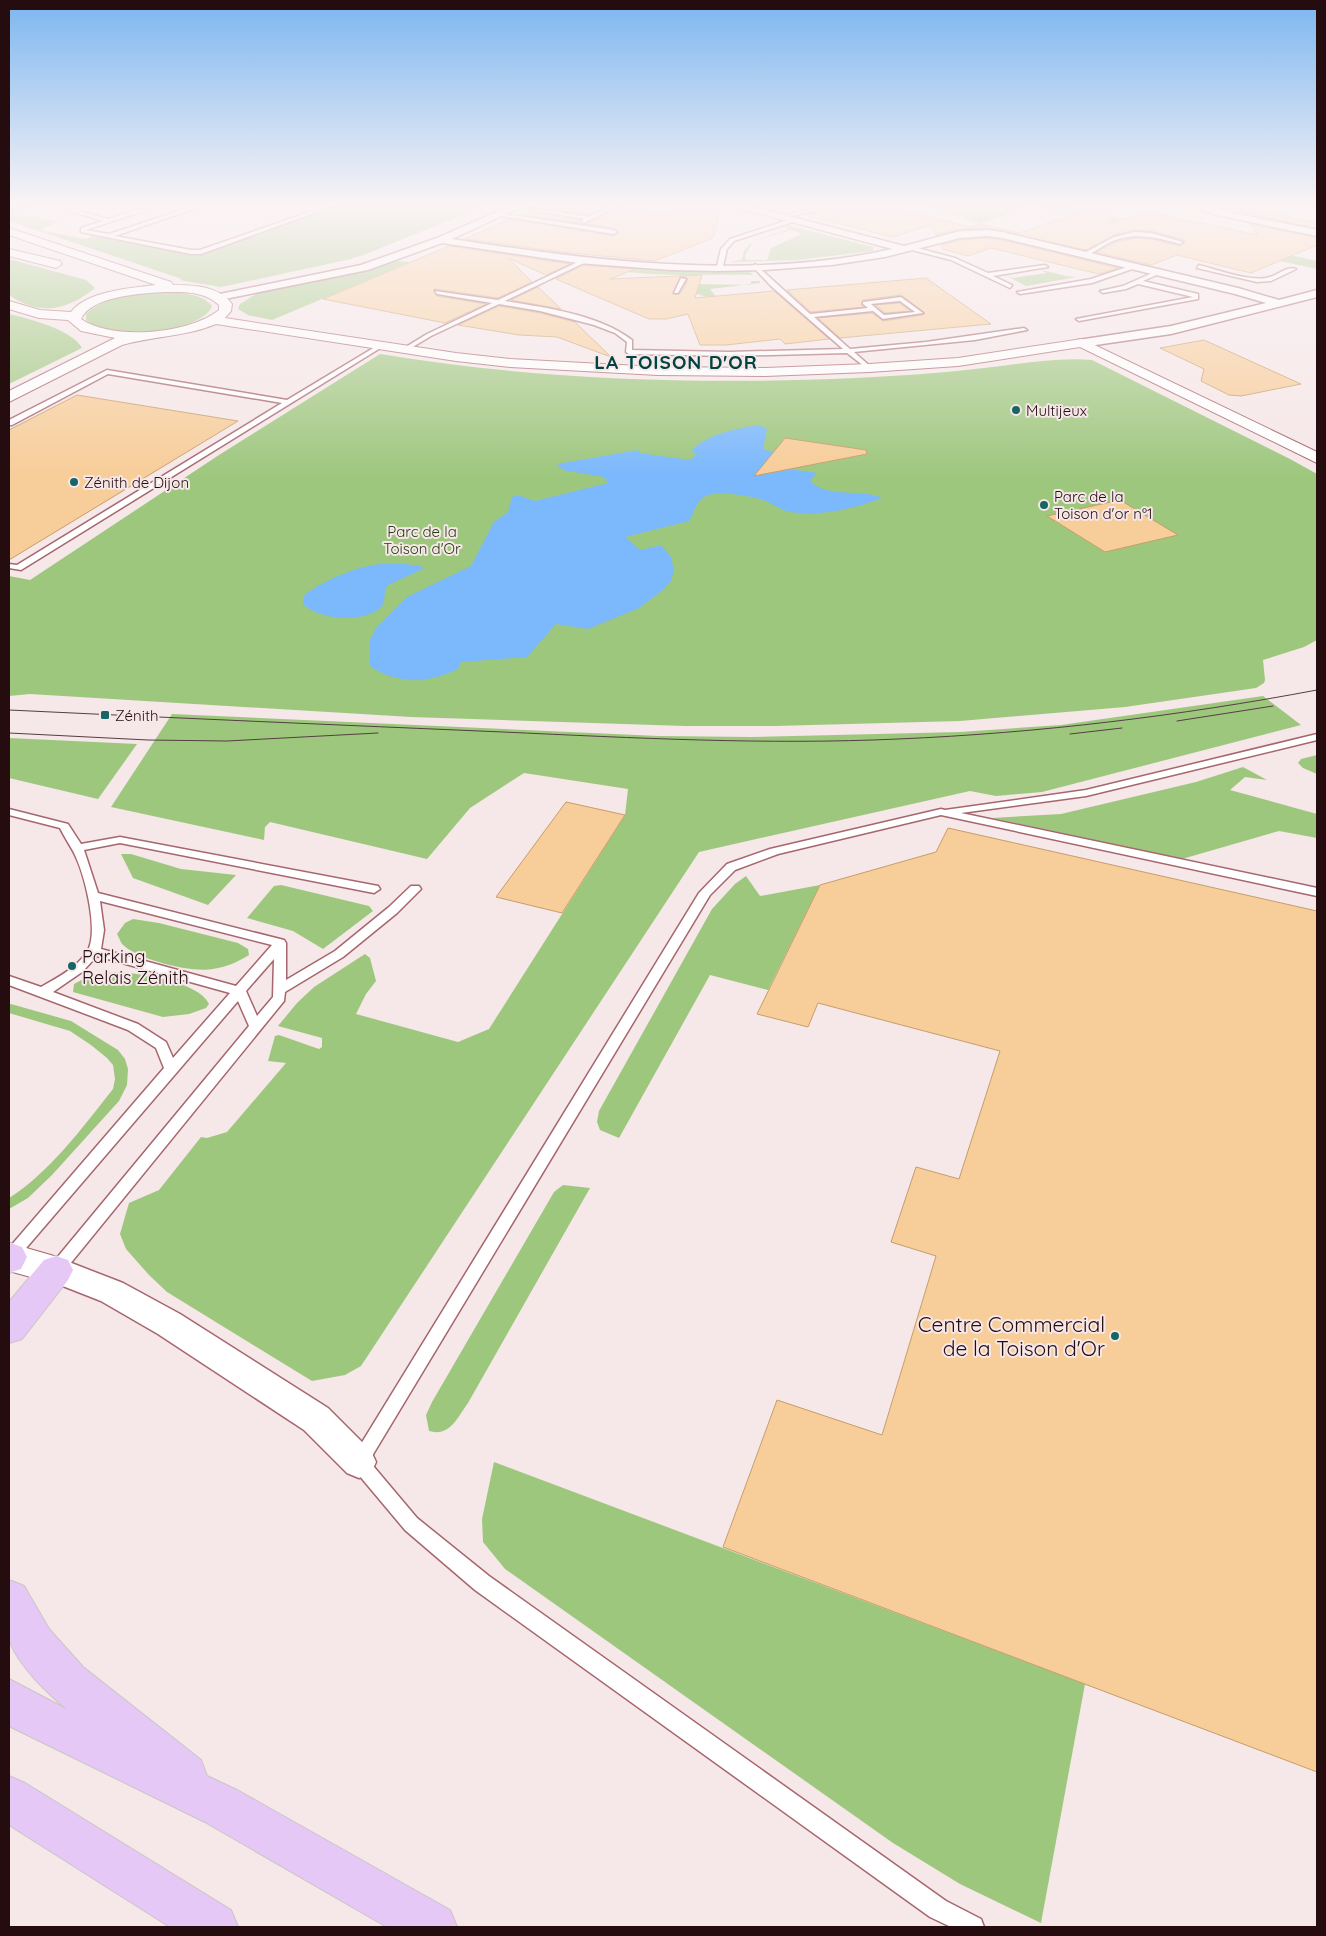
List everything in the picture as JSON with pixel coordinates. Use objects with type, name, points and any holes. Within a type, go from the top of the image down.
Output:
[{"type":"highway","points":[[9,1328],[56,1270]]},
{"type":"highway","points":[[9,1601],[34,1644],[68,1682],[221,1806]]},
{"type":"highway","points":[[9,1701],[33,1716],[221,1806],[433,1927]]},
{"type":"highway","points":[[9,1799],[214,1927]]},
{"type":"street","points":[[98,300],[105,295]]},
{"type":"street","points":[[9,306],[39,314],[74,316],[84,306],[113,295]]},
{"type":"street","points":[[74,316],[74,320],[79,326],[107,335],[138,336],[177,332],[214,320],[224,312],[226,304],[215,295]]},
{"type":"street","points":[[220,298],[233,295]]},
{"type":"street","points":[[1250,295],[1278,303]]},
{"type":"street","points":[[214,320],[404,350],[510,363],[658,371],[764,372],[958,362],[1114,341],[1257,311],[1308,295]]},
{"type":"street","points":[[88,357],[98,346],[98,340],[90,331]]},
{"type":"street","points":[[9,397],[118,342],[138,336]]},
{"type":"street","points":[[1082,344],[1314,458]]},
{"type":"street","points":[[9,1258],[56,1270],[112,1292],[169,1324],[316,1419],[359,1462]]},
{"type":"lane","points":[[455,295],[567,315],[600,324],[626,336],[630,340],[629,352],[752,354],[849,351],[927,345],[1024,330]]},
{"type":"lane","points":[[404,350],[429,335],[513,295]]},
{"type":"lane","points":[[786,295],[869,368]]},
{"type":"lane","points":[[1078,319],[1196,298],[1196,295]]},
{"type":"lane","points":[[808,316],[874,309],[884,317],[920,313],[901,299],[865,303],[874,309]]},
{"type":"lane","points":[[9,566],[18,568],[380,346]]},
{"type":"lane","points":[[9,423],[107,372],[287,402]]},
{"type":"lane","points":[[973,1927],[938,1909],[482,1582],[411,1524],[359,1462],[705,893],[731,867],[774,851],[941,812],[1086,793],[1317,737]]},
{"type":"lane","points":[[9,812],[64,826],[77,848],[94,896],[99,933],[94,950],[74,972],[43,992]]},
{"type":"lane","points":[[941,812],[1317,892]]},
{"type":"lane","points":[[77,848],[101,842],[120,840],[374,889]]},
{"type":"lane","points":[[279,990],[339,954],[393,910],[415,889]]},
{"type":"lane","points":[[94,896],[280,943]]},
{"type":"lane","points":[[56,1270],[279,998],[280,943]]},
{"type":"lane","points":[[9,1258],[280,943]]},
{"type":"lane","points":[[94,950],[240,991]]},
{"type":"lane","points":[[9,980],[134,1028],[161,1045],[172,1070]]},
{"type":"lane","points":[[240,991],[255,1026]]},
{"type":"green space","points":[[10,295],[85,295],[74,302],[53,308],[31,306]]},
{"type":"green space","points":[[195,295],[207,301],[212,306],[204,316],[191,323],[153,331],[132,332],[113,330],[97,326],[86,320],[86,314],[102,303],[130,296]]},
{"type":"green space","points":[[254,295],[331,295],[272,320],[248,315],[238,309],[240,304]]},
{"type":"green space","points":[[702,295],[715,295],[718,299],[715,300]]},
{"type":"green space","points":[[9,314],[60,330],[77,341],[82,348],[9,384]]},
{"type":"green space","name":"Parc de la Toison d'Or","points":[[380,354],[498,370],[558,375],[736,381],[855,378],[952,371],[1052,360],[1092,360],[1317,474],[1317,640],[1304,647],[1263,660],[1265,680],[1264,683],[1256,688],[1125,707],[960,721],[775,726],[685,726],[411,717],[30,694],[9,696],[9,576],[30,580],[219,455]]},
{"type":"green space","points":[[1263,696],[1301,725],[1042,792],[996,796],[970,791],[699,852],[361,1366],[345,1375],[312,1381],[167,1292],[126,1249],[120,1234],[129,1203],[159,1190],[201,1137],[207,1138],[227,1132],[286,1063],[268,1061],[275,1036],[279,1035],[319,1049],[322,1047],[322,1038],[278,1026],[297,1003],[314,987],[365,954],[370,958],[376,981],[366,994],[356,1014],[458,1042],[489,1029],[625,815],[628,789],[524,773],[470,808],[427,859],[270,822],[265,827],[264,840],[111,807],[172,714],[659,736],[751,737],[960,732],[1061,725]]},
{"type":"green space","points":[[9,738],[137,744],[98,799],[9,778]]},
{"type":"green space","points":[[1317,755],[1317,774],[1303,768],[1298,763],[1301,759]]},
{"type":"green space","points":[[1243,767],[1267,780],[1245,777],[1230,790],[1317,814],[1317,838],[1279,831],[1182,859],[992,818],[1061,814],[1196,782]]},
{"type":"green space","points":[[121,854],[131,854],[181,869],[236,875],[208,905],[133,878]]},
{"type":"green space","points":[[746,876],[760,896],[820,885],[768,990],[710,975],[619,1138],[600,1130],[597,1122],[599,1111],[712,909],[735,884]]},
{"type":"green space","points":[[281,885],[369,906],[373,911],[323,949],[293,931],[247,918],[274,886]]},
{"type":"green space","points":[[133,919],[159,923],[238,943],[248,949],[249,955],[227,966],[203,970],[179,967],[152,960],[130,950],[122,944],[117,934],[125,923]]},
{"type":"green space","points":[[115,972],[152,976],[180,984],[193,989],[203,996],[209,1004],[206,1008],[189,1014],[163,1017],[73,992],[74,984],[89,976]]},
{"type":"green space","points":[[9,1005],[71,1021],[118,1050],[125,1059],[128,1069],[127,1085],[119,1101],[52,1175],[28,1198],[9,1209],[9,1198],[38,1176],[65,1148],[113,1089],[115,1079],[113,1065],[91,1045],[70,1031],[9,1013]]},
{"type":"green space","points":[[563,1185],[590,1188],[468,1403],[448,1429],[436,1432],[429,1431],[426,1415],[432,1402],[554,1192]]},
{"type":"green space","points":[[494,1462],[1085,1684],[1041,1923],[960,1884],[893,1843],[505,1569],[483,1542],[482,1519]]},
{"type":"water","points":[[759,425],[767,429],[763,449],[778,454],[779,471],[790,469],[817,473],[810,481],[826,490],[874,495],[882,498],[838,511],[802,513],[780,509],[763,500],[750,497],[732,494],[708,495],[698,503],[689,521],[625,537],[640,550],[661,545],[671,557],[674,570],[671,581],[663,590],[639,608],[588,629],[556,624],[527,657],[461,662],[458,669],[436,677],[413,680],[402,679],[380,672],[370,666],[370,640],[376,628],[407,597],[471,566],[494,522],[508,512],[512,497],[517,495],[535,501],[608,483],[604,477],[563,470],[557,464],[638,450],[640,453],[690,460],[696,455],[692,450],[707,439],[732,430]]},
{"type":"water","points":[[377,564],[421,566],[423,569],[388,585],[383,605],[364,616],[342,618],[330,616],[320,614],[303,604],[304,596],[310,591],[327,581],[347,573]]},
{"type":"building","points":[[332,295],[437,295],[486,304],[445,323],[323,299]]},
{"type":"building","points":[[479,295],[504,295],[498,298]]},
{"type":"building","points":[[521,295],[547,295],[561,309],[511,300]]},
{"type":"building","points":[[594,295],[696,295],[695,298],[725,295],[779,295],[829,339],[785,344],[780,339],[726,345],[700,345],[688,314],[666,319],[649,319]]},
{"type":"building","points":[[793,295],[898,295],[863,300],[861,304],[863,307],[811,312]]},
{"type":"building","points":[[901,295],[951,295],[991,324],[840,338],[818,318],[872,313],[883,321],[923,315],[925,313]]},
{"type":"building","points":[[899,303],[910,311],[885,313],[876,305]]},
{"type":"building","points":[[499,306],[540,313],[575,322],[611,357],[557,337],[519,335],[458,325]]},
{"type":"building","points":[[1204,340],[1301,384],[1241,396],[1229,395],[1201,381],[1204,369],[1160,348]]},
{"type":"building","name":"Zénith de Dijon","points":[[77,395],[238,421],[9,560],[9,430]]},
{"type":"building","points":[[785,438],[866,450],[867,454],[754,476]]},
{"type":"building","points":[[1120,500],[1178,535],[1105,552],[1047,516]]},
{"type":"building","points":[[566,802],[625,815],[562,913],[496,897]]},
{"type":"building","name":"Centre Commercial de la Toison d'Or","points":[[948,828],[1317,911],[1317,1772],[723,1547],[777,1400],[882,1435],[936,1256],[891,1242],[916,1167],[959,1179],[1000,1051],[818,1003],[808,1027],[757,1014],[820,885],[936,852]]},
{"type":"tram line","points":[[9,710],[651,738],[849,741],[1056,728],[1213,708],[1317,690]]},
{"type":"tram line","points":[[1177,721],[1273,706]]},
{"type":"tram line","points":[[1070,734],[1122,728]]},
{"type":"tram line","points":[[9,733],[148,740],[227,741],[378,733]]},
{"type":"place","name":"Multijeux","points":[[1016,410]]},
{"type":"place","name":"Zénith de Dijon","points":[[74,482]]},
{"type":"place","name":"Parc de la Toison d'or n°1","points":[[1044,505]]},
{"type":"place","name":"Zénith","points":[[105,715]]},
{"type":"place","name":"Parking Relais Zénith","points":[[72,966]]},
{"type":"place","name":"Centre Commercial de la Toison d'Or","points":[[1115,1336]]},
{"type":"district","name":"LA TOISON D'OR","points":[[676,362]]}]
